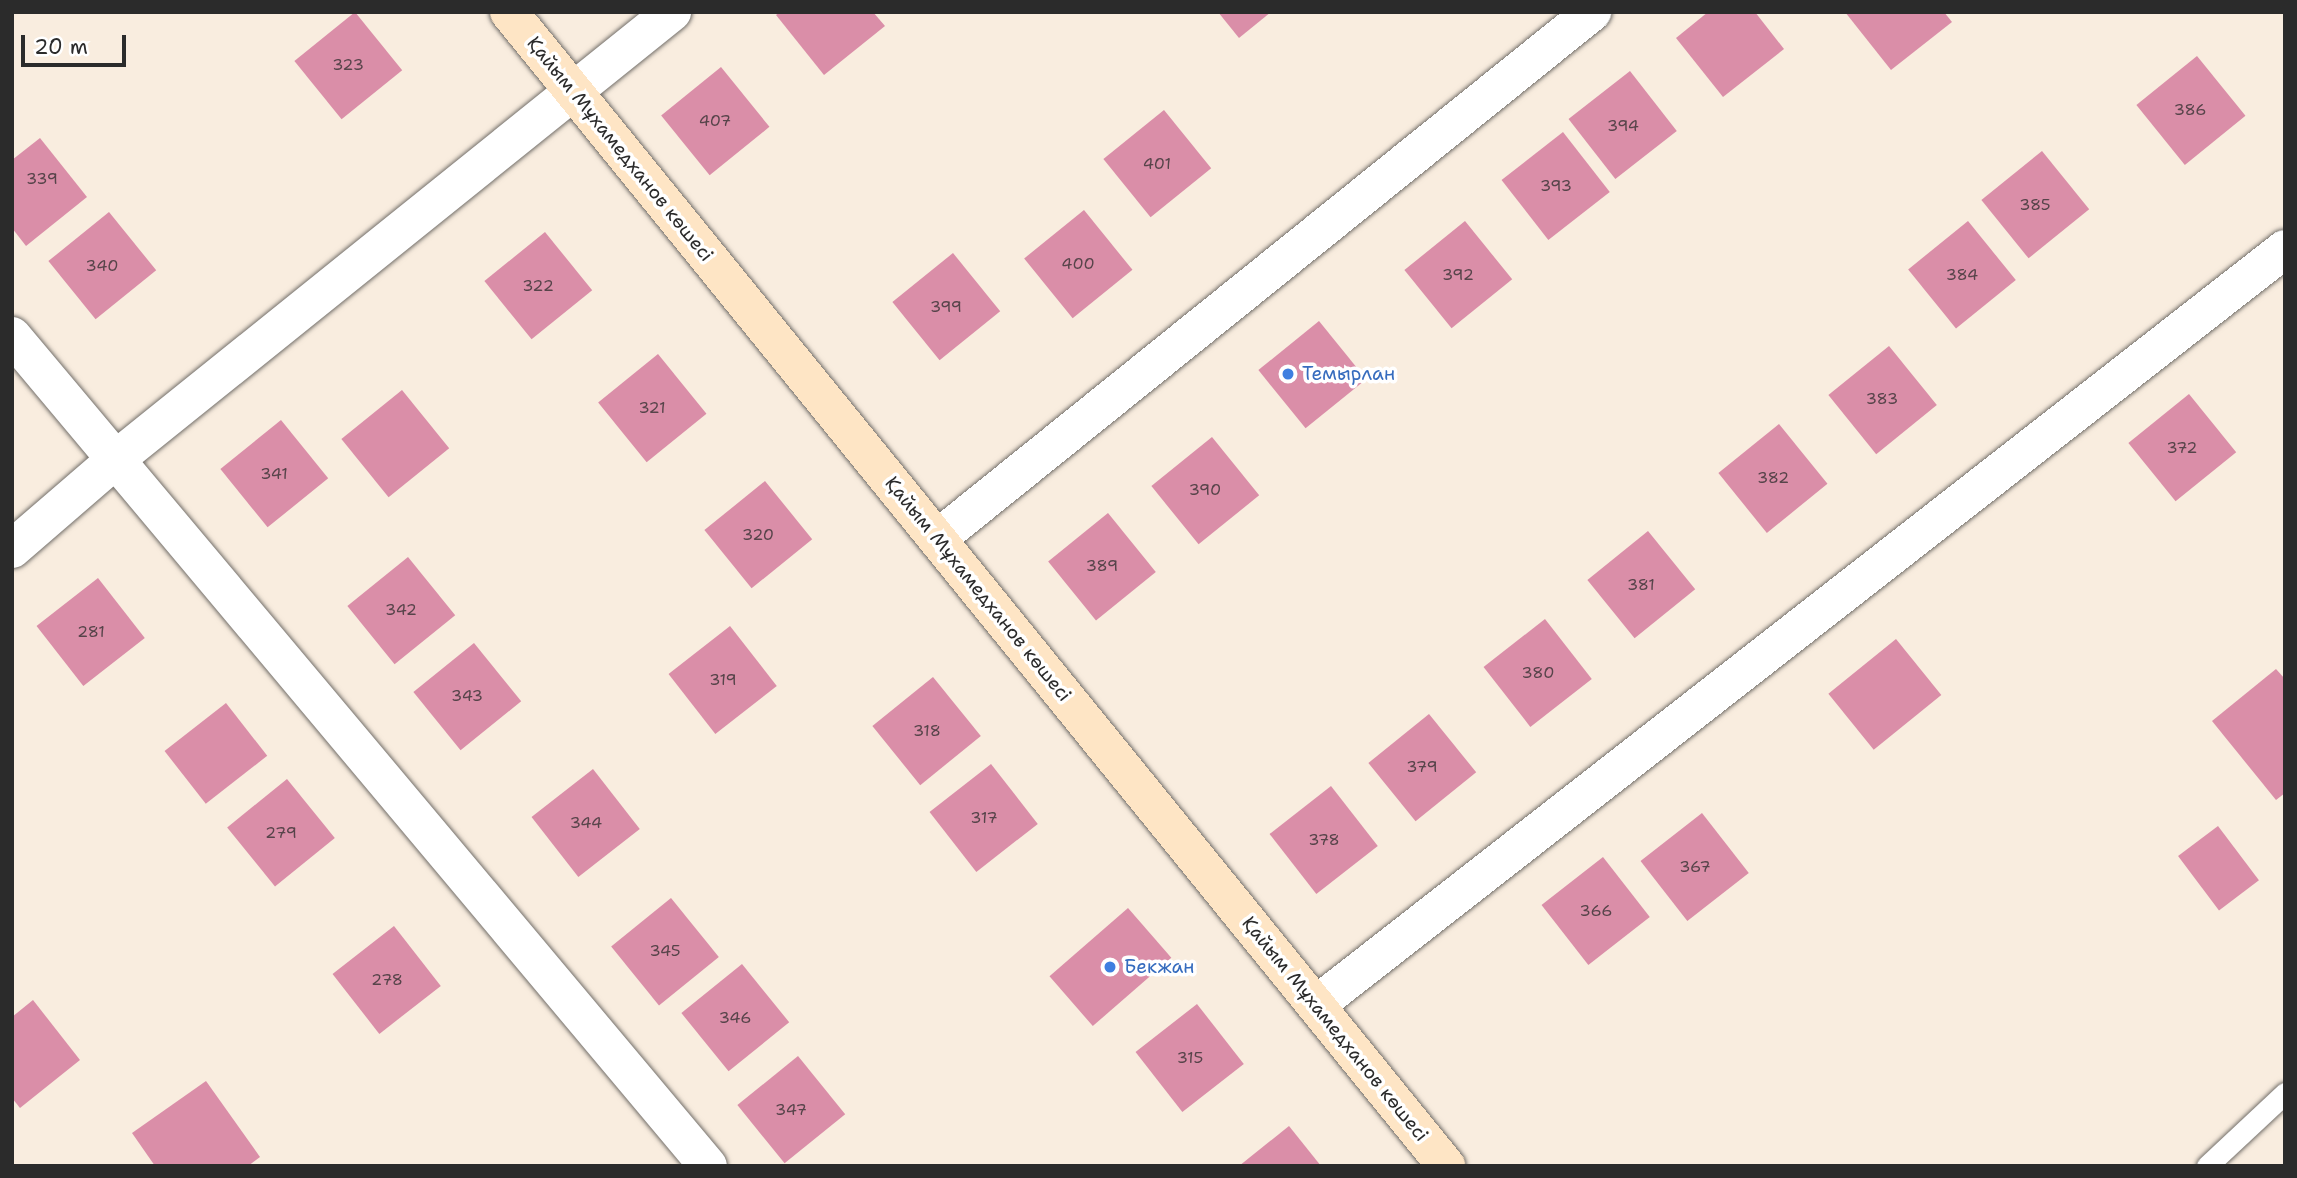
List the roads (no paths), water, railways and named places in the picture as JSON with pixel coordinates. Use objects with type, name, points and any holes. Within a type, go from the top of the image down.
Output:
[{"type":"street","name":"Қайым Мұхамедханов көшесі","points":[[509,12],[1446,1166]]},
{"type":"street","points":[[12,549],[115,460],[672,12]]},
{"type":"street","points":[[937,539],[1592,12]]},
{"type":"street","points":[[1316,1005],[2285,249]]},
{"type":"street","points":[[12,336],[708,1166]]},
{"type":"lane","points":[[2207,1166],[2285,1093]]},
{"type":"place","name":"Темырлан","points":[[1288,374]]},
{"type":"place","name":"Бекжан","points":[[1110,967]]}]
